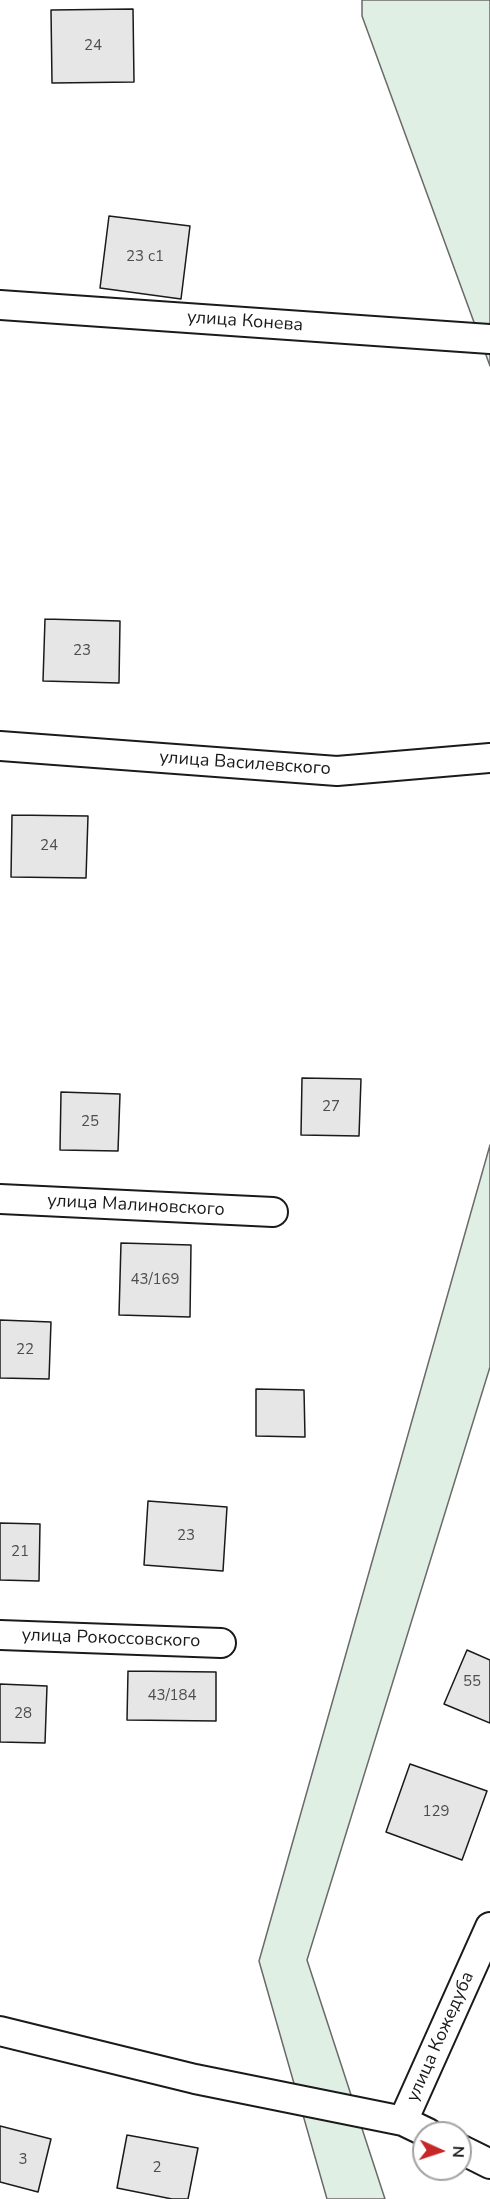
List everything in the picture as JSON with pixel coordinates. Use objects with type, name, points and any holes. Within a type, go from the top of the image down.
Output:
[{"type":"street","name":"улица Конева","points":[[0,305],[490,339]]},
{"type":"street","name":"улица Василевского","points":[[0,746],[337,771],[490,758]]},
{"type":"street","name":"улица Малиновского","points":[[0,1199],[273,1212]]},
{"type":"street","name":"улица Рокоссовского","points":[[0,1635],[221,1643]]},
{"type":"street","name":"улица Кожедуба","points":[[417,2121],[490,1927]]},
{"type":"street","points":[[0,2031],[195,2079],[412,2126]]},
{"type":"street","points":[[472,2155],[490,2164]]},
{"type":"green space","points":[[362,0],[490,0],[490,366],[362,16]]},
{"type":"green space","points":[[490,1145],[490,1367],[307,1960],[385,2199],[327,2199],[259,1961]]},
{"type":"building","points":[[133,9],[134,82],[52,83],[51,10]]},
{"type":"building","points":[[109,216],[190,226],[181,299],[100,288]]},
{"type":"building","points":[[45,619],[120,621],[119,683],[43,681]]},
{"type":"building","points":[[12,815],[88,816],[86,878],[11,877]]},
{"type":"building","points":[[302,1078],[361,1079],[359,1136],[301,1135]]},
{"type":"building","points":[[61,1092],[120,1094],[118,1151],[60,1150]]},
{"type":"building","points":[[121,1243],[191,1245],[190,1317],[119,1315]]},
{"type":"building","points":[[0,1320],[51,1322],[49,1379],[0,1378]]},
{"type":"building","points":[[256,1389],[304,1390],[305,1437],[256,1436]]},
{"type":"building","points":[[148,1501],[227,1507],[223,1571],[144,1565]]},
{"type":"building","points":[[0,1523],[40,1524],[39,1581],[0,1580]]},
{"type":"building","points":[[467,1650],[490,1660],[490,1723],[444,1704]]},
{"type":"building","points":[[128,1671],[216,1672],[216,1721],[127,1720]]},
{"type":"building","points":[[0,1684],[47,1686],[45,1743],[0,1742]]},
{"type":"building","points":[[410,1764],[487,1791],[462,1860],[386,1832]]},
{"type":"building","points":[[0,2126],[51,2139],[38,2192],[0,2182]]},
{"type":"building","points":[[127,2135],[198,2148],[188,2199],[172,2199],[117,2188]]}]
